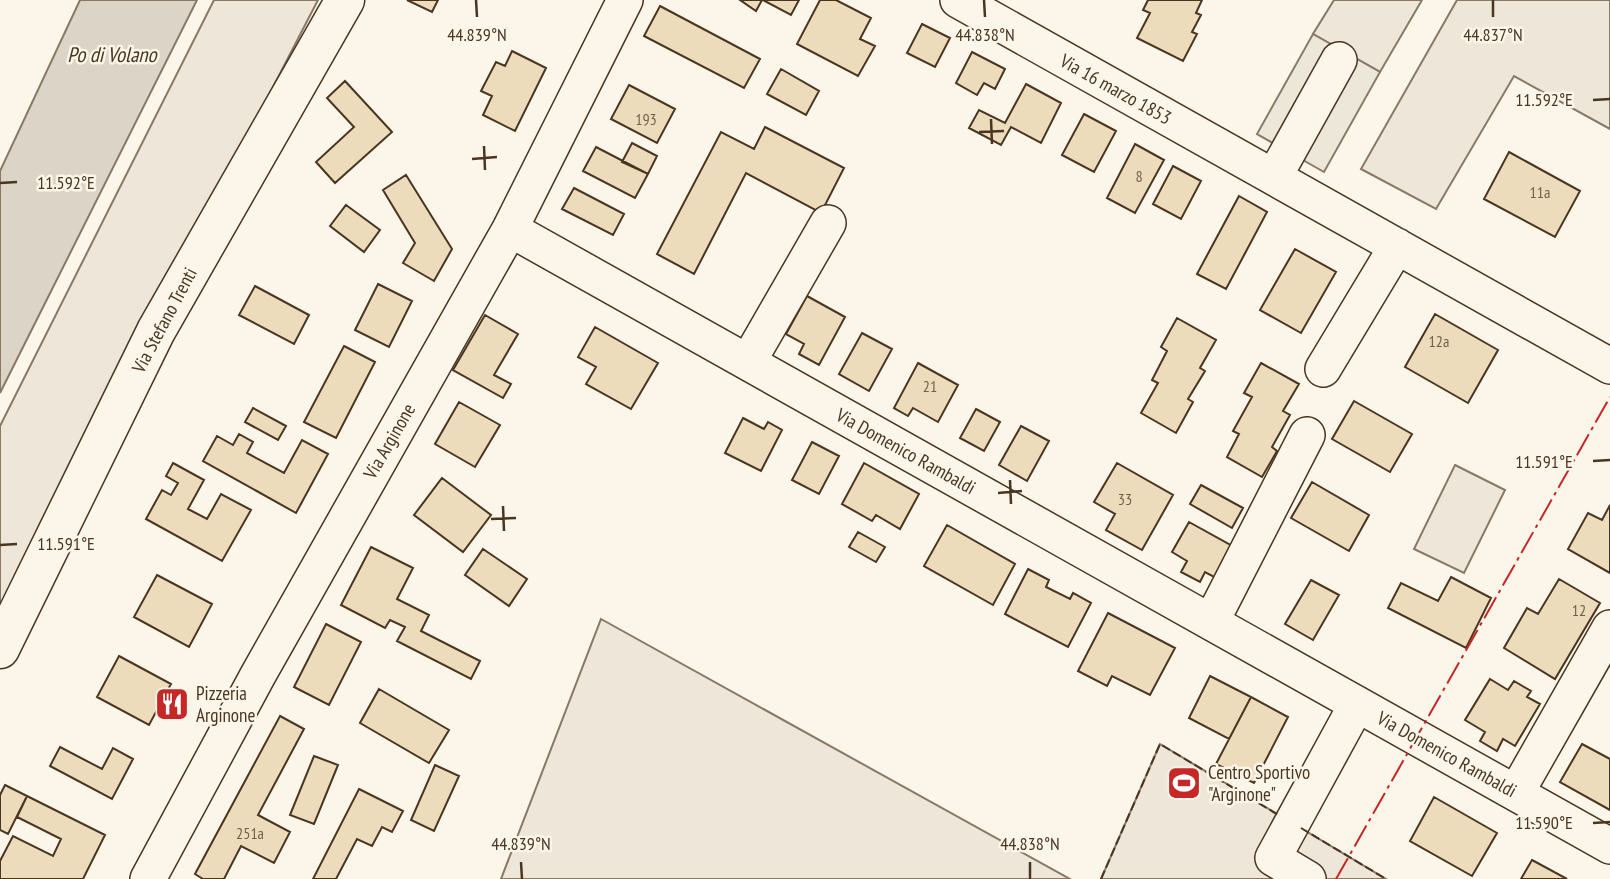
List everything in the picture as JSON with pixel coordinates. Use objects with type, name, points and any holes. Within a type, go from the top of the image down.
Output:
[{"type":"main road","name":"Via Stefano Trenti","points":[[0,649],[156,331],[345,0]]},
{"type":"street","name":"Via Arginone","points":[[148,879],[258,675],[510,229],[625,0]]},
{"type":"street","name":"Via 16 marzo 1853","points":[[958,0],[1610,366]]},
{"type":"street","points":[[1274,177],[1339,60]]},
{"type":"street","points":[[748,362],[828,223]]},
{"type":"street","name":"Via Domenico Rambaldi","points":[[510,229],[1610,846]]},
{"type":"street","points":[[1323,369],[1397,246]]},
{"type":"street","points":[[1211,622],[1307,435]]},
{"type":"street","points":[[1516,793],[1610,628]]},
{"type":"street","name":"Via Domenico Rambaldi","points":[[1308,879],[1273,858],[1357,704]]},
{"type":"shaded area","points":[[214,0],[318,0],[0,615],[0,426]]},
{"type":"shaded area","points":[[1334,0],[1422,0],[1380,72],[1313,34]]},
{"type":"shaded area","points":[[1457,0],[1610,0],[1610,129],[1514,76],[1436,209],[1361,169]]},
{"type":"shaded area","points":[[1313,34],[1380,72],[1324,172],[1257,134]]},
{"type":"shaded area","points":[[1455,465],[1505,490],[1464,573],[1414,549]]},
{"type":"shaded area","points":[[601,619],[1070,879],[501,879]]},
{"type":"shaded area","name":"Centro Sportivo \"Arginone\"","points":[[1160,744],[1386,879],[1101,879]]},
{"type":"water","name":"Po di Volano","points":[[80,0],[197,0],[0,393],[0,171]]},
{"type":"building","points":[[407,0],[438,0],[432,12]]},
{"type":"building","points":[[740,0],[762,0],[756,11]]},
{"type":"building","points":[[763,0],[799,0],[791,15]]},
{"type":"building","points":[[820,0],[836,0],[871,18],[860,39],[875,46],[858,76],[797,44]]},
{"type":"building","points":[[1148,0],[1202,0],[1196,13],[1201,15],[1192,32],[1197,34],[1183,61],[1137,38],[1150,13],[1143,10]]},
{"type":"building","points":[[660,6],[760,59],[744,88],[644,36]]},
{"type":"building","points":[[922,24],[950,38],[935,67],[907,53]]},
{"type":"building","points":[[512,51],[546,68],[515,131],[483,115],[492,96],[481,91],[496,62],[505,66]]},
{"type":"building","points":[[972,52],[1005,69],[995,89],[984,83],[977,95],[956,83]]},
{"type":"building","points":[[781,69],[819,91],[806,115],[767,94]]},
{"type":"building","points":[[345,81],[392,132],[335,183],[316,162],[354,127],[327,98]]},
{"type":"building","points":[[1026,84],[1061,103],[1041,143],[1011,127],[1001,145],[969,128],[979,110],[1005,123]]},
{"type":"building","points":[[629,85],[675,109],[657,143],[611,119]]},
{"type":"building","points":[[1084,114],[1116,131],[1094,172],[1062,155]]},
{"type":"building","points":[[765,127],[844,168],[821,213],[746,173],[694,274],[657,254],[721,132],[754,149]]},
{"type":"building","points":[[632,143],[657,156],[648,174],[622,162]]},
{"type":"building","points":[[1135,144],[1164,160],[1135,213],[1107,198]]},
{"type":"building","points":[[596,147],[648,174],[635,198],[583,171]]},
{"type":"building","points":[[1509,152],[1580,191],[1555,237],[1484,199]]},
{"type":"building","points":[[1173,166],[1201,181],[1181,219],[1153,204]]},
{"type":"building","points":[[406,175],[452,249],[434,281],[403,263],[415,243],[383,190]]},
{"type":"building","points":[[574,188],[624,214],[613,235],[562,209]]},
{"type":"building","points":[[1239,196],[1267,212],[1226,289],[1197,274]]},
{"type":"building","points":[[346,205],[380,230],[364,252],[330,226]]},
{"type":"building","points":[[1295,249],[1336,272],[1301,333],[1260,310]]},
{"type":"building","points":[[378,284],[412,301],[389,347],[355,330]]},
{"type":"building","points":[[255,286],[309,315],[294,344],[239,315]]},
{"type":"building","points":[[807,296],[845,317],[819,365],[799,354],[804,344],[786,334]]},
{"type":"building","points":[[1435,314],[1498,350],[1468,403],[1405,367]]},
{"type":"building","points":[[485,315],[518,334],[494,375],[511,384],[503,398],[453,370]]},
{"type":"building","points":[[1177,318],[1216,340],[1200,368],[1205,371],[1188,399],[1193,402],[1176,433],[1141,413],[1158,383],[1152,380],[1167,351],[1161,347]]},
{"type":"building","points":[[595,327],[658,363],[631,409],[586,384],[596,367],[578,357]]},
{"type":"building","points":[[862,333],[892,349],[869,391],[839,374]]},
{"type":"building","points":[[344,346],[375,362],[336,438],[304,422]]},
{"type":"building","points":[[918,363],[958,385],[938,422],[913,408],[908,416],[894,408]]},
{"type":"building","points":[[1261,363],[1299,384],[1283,411],[1290,415],[1272,447],[1277,451],[1262,477],[1227,457],[1239,434],[1233,431],[1252,397],[1244,393]]},
{"type":"building","points":[[1354,401],[1412,434],[1390,472],[1332,439]]},
{"type":"building","points":[[459,402],[500,425],[475,467],[435,444]]},
{"type":"building","points":[[253,408],[286,426],[278,440],[245,422]]},
{"type":"building","points":[[976,409],[1000,422],[984,451],[960,438]]},
{"type":"building","points":[[743,418],[764,429],[768,422],[782,430],[761,471],[725,453]]},
{"type":"building","points":[[1021,426],[1049,441],[1027,481],[999,465]]},
{"type":"building","points":[[239,434],[253,442],[247,453],[284,473],[302,440],[328,454],[296,513],[203,461],[217,436],[233,445]]},
{"type":"building","points":[[812,442],[839,456],[819,494],[792,480]]},
{"type":"building","points":[[173,463],[204,480],[188,509],[207,519],[221,494],[251,510],[222,561],[146,519],[162,490],[171,495],[178,483],[166,476]]},
{"type":"building","points":[[864,463],[919,494],[900,529],[876,515],[872,521],[842,504]]},
{"type":"building","points":[[1117,463],[1173,495],[1142,550],[1106,530],[1115,514],[1094,502]]},
{"type":"building","points":[[442,478],[491,515],[463,552],[414,515]]},
{"type":"building","points":[[1312,482],[1369,515],[1349,551],[1291,518]]},
{"type":"building","points":[[1201,485],[1243,508],[1232,528],[1190,504]]},
{"type":"building","points":[[1610,505],[1610,573],[1568,549],[1588,513],[1602,520]]},
{"type":"building","points":[[1189,522],[1234,547],[1216,578],[1205,572],[1200,582],[1181,572],[1187,561],[1172,552]]},
{"type":"building","points":[[947,525],[1015,564],[993,605],[924,566]]},
{"type":"building","points":[[858,532],[885,547],[876,562],[849,547]]},
{"type":"building","points":[[371,547],[413,568],[397,599],[429,615],[421,631],[480,661],[471,679],[397,641],[405,627],[390,620],[385,628],[341,605]]},
{"type":"building","points":[[483,549],[527,579],[509,606],[465,575]]},
{"type":"building","points":[[1028,569],[1049,580],[1046,587],[1070,599],[1073,593],[1091,603],[1068,647],[1005,614]]},
{"type":"building","points":[[157,575],[212,604],[189,647],[134,617]]},
{"type":"building","points":[[1451,577],[1491,598],[1466,648],[1388,608],[1401,583],[1438,601]]},
{"type":"building","points":[[1559,579],[1600,603],[1555,679],[1504,648],[1527,608],[1538,614]]},
{"type":"building","points":[[1311,580],[1339,595],[1313,640],[1285,624]]},
{"type":"building","points":[[1108,613],[1175,648],[1150,695],[1112,676],[1107,686],[1078,671]]},
{"type":"building","points":[[326,624],[361,642],[329,705],[294,687]]},
{"type":"building","points":[[119,656],[171,684],[149,725],[97,697]]},
{"type":"building","points":[[1210,676],[1251,697],[1229,739],[1189,718]]},
{"type":"building","points":[[1490,679],[1508,690],[1514,681],[1531,691],[1527,697],[1540,704],[1515,746],[1503,739],[1497,751],[1480,741],[1485,732],[1465,720]]},
{"type":"building","points":[[379,689],[449,730],[429,763],[360,723]]},
{"type":"building","points":[[1251,697],[1288,717],[1254,783],[1216,764]]},
{"type":"building","points":[[280,716],[304,729],[258,815],[290,832],[274,863],[241,846],[224,879],[203,879],[195,874]]},
{"type":"building","points":[[1582,744],[1610,759],[1610,810],[1560,782]]},
{"type":"building","points":[[60,747],[102,769],[113,748],[133,759],[112,799],[50,766]]},
{"type":"building","points":[[314,756],[338,765],[314,824],[290,815]]},
{"type":"building","points":[[435,765],[459,776],[434,831],[411,820]]},
{"type":"building","points":[[5,785],[27,796],[8,834],[0,830],[0,795]]},
{"type":"building","points":[[359,789],[403,811],[392,832],[382,827],[372,846],[357,839],[336,879],[313,879]]},
{"type":"building","points":[[27,796],[105,835],[83,879],[0,879],[0,861],[13,836],[53,856],[61,839],[17,817]]},
{"type":"building","points":[[1434,797],[1497,833],[1472,876],[1410,841]]},
{"type":"building","points":[[1532,860],[1567,879],[1521,879]]},
{"type":"fence","points":[[1101,879],[1160,744],[1280,816]]},
{"type":"fence","points":[[1301,828],[1386,879]]},
{"type":"power","points":[[1336,879],[1610,397]]},
{"type":"place","name":"Pizzeria Arginone","points":[[172,704]]},
{"type":"place","name":"Centro Sportivo \"Arginone\"","points":[[1184,783]]}]
